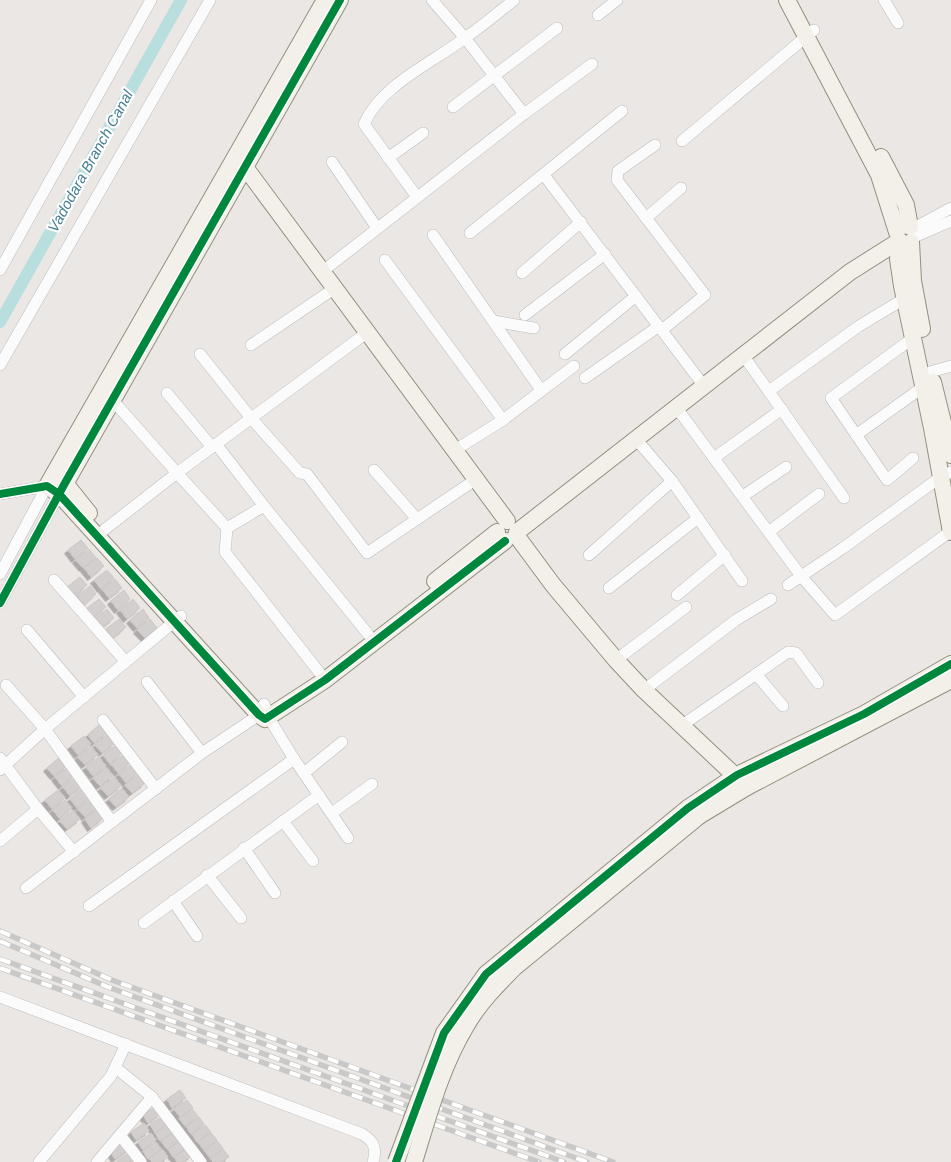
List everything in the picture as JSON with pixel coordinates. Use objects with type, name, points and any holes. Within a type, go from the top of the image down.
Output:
[{"type":"street","points":[[0,270],[151,0]]},
{"type":"street","points":[[0,365],[210,0]]},
{"type":"street","points":[[239,164],[325,0]]},
{"type":"street","points":[[0,574],[56,484],[239,164],[340,0]]},
{"type":"street","points":[[432,0],[465,38],[524,114]]},
{"type":"street","points":[[417,197],[364,124],[369,113],[394,87],[465,38],[514,0]]},
{"type":"street","points":[[598,15],[617,0]]},
{"type":"street","points":[[787,0],[810,33]]},
{"type":"street","points":[[798,0],[810,33],[905,235],[930,372],[951,455]]},
{"type":"street","points":[[884,0],[898,23]]},
{"type":"street","points":[[453,107],[557,28]]},
{"type":"street","points":[[682,141],[810,33]]},
{"type":"street","points":[[323,271],[524,114],[592,64]]},
{"type":"street","points":[[470,233],[622,111]]},
{"type":"street","points":[[388,158],[423,133]]},
{"type":"street","points":[[585,378],[661,328],[705,295],[617,180],[616,175],[618,171],[655,145]]},
{"type":"street","points":[[332,162],[377,228]]},
{"type":"street","points":[[239,164],[323,271],[332,290],[361,337],[469,484],[616,660],[681,726],[742,781]]},
{"type":"street","points":[[239,164],[332,290],[455,450],[510,533]]},
{"type":"street","points":[[544,175],[702,382]]},
{"type":"street","points":[[646,218],[681,188]]},
{"type":"street","points":[[264,712],[272,704],[510,533],[636,439],[676,407],[702,382],[744,355],[850,272],[905,235],[951,208]]},
{"type":"street","points":[[26,888],[202,753],[264,712],[325,680],[702,382],[844,265],[905,235],[951,221]]},
{"type":"street","points":[[522,273],[581,222]]},
{"type":"street","points":[[433,235],[541,390]]},
{"type":"street","points":[[676,407],[770,531],[801,576],[835,615],[951,531],[946,474],[923,387],[904,299],[898,259],[905,235]]},
{"type":"street","points":[[525,314],[605,254]]},
{"type":"street","points":[[385,260],[503,420]]},
{"type":"street","points":[[251,345],[332,290]]},
{"type":"street","points":[[565,354],[636,296]]},
{"type":"street","points":[[769,391],[859,326],[904,299]]},
{"type":"street","points":[[493,321],[534,328]]},
{"type":"street","points":[[104,530],[177,473],[361,337]]},
{"type":"street","points":[[912,338],[831,398],[886,480],[913,458]]},
{"type":"street","points":[[200,354],[251,418],[300,473],[307,474],[367,553],[469,484]]},
{"type":"street","points":[[744,355],[844,498]]},
{"type":"street","points":[[455,450],[503,420],[574,366]]},
{"type":"street","points":[[930,372],[951,366]]},
{"type":"street","points":[[856,435],[923,387]]},
{"type":"street","points":[[168,393],[264,506],[368,634]]},
{"type":"street","points":[[107,395],[227,528],[225,552],[319,672]]},
{"type":"street","points":[[714,458],[782,409]]},
{"type":"street","points":[[636,439],[672,481],[742,581]]},
{"type":"street","points":[[743,496],[786,467]]},
{"type":"street","points":[[374,470],[417,519]]},
{"type":"street","points":[[788,585],[946,474]]},
{"type":"street","points":[[589,556],[672,481]]},
{"type":"street","points":[[0,494],[56,484]]},
{"type":"street","points":[[56,484],[104,530],[177,619]]},
{"type":"street","points":[[0,603],[56,484]]},
{"type":"street","points":[[56,484],[177,619],[264,712],[348,838]]},
{"type":"street","points":[[770,531],[820,494]]},
{"type":"street","points":[[227,528],[264,506]]},
{"type":"street","points":[[609,588],[698,518]]},
{"type":"street","points":[[677,595],[725,555]]},
{"type":"street","points":[[54,580],[126,662]]},
{"type":"street","points":[[644,690],[736,620],[771,599]]},
{"type":"street","points":[[616,660],[686,607]]},
{"type":"street","points":[[74,852],[2,764],[177,619]]},
{"type":"street","points":[[26,630],[84,697]]},
{"type":"street","points":[[681,726],[792,651],[818,683]]},
{"type":"street","points":[[396,1162],[444,1033],[486,974],[694,812],[742,781],[951,664]]},
{"type":"street","points":[[756,674],[783,706]]},
{"type":"street","points":[[742,781],[951,680]]},
{"type":"street","points":[[147,682],[202,753]]},
{"type":"street","points":[[6,685],[45,730],[112,822]]},
{"type":"street","points":[[103,720],[156,789]]},
{"type":"street","points":[[304,773],[342,742]]},
{"type":"street","points":[[90,906],[294,759]]},
{"type":"street","points":[[332,814],[372,784]]},
{"type":"street","points":[[144,923],[207,875],[319,795]]},
{"type":"street","points":[[0,841],[38,809]]},
{"type":"street","points":[[414,1162],[444,1073],[466,1026],[488,994],[515,967],[694,812]]},
{"type":"street","points":[[283,821],[313,861]]},
{"type":"street","points":[[244,848],[275,893]]},
{"type":"street","points":[[207,875],[241,918]]},
{"type":"street","points":[[173,901],[197,936]]},
{"type":"street","points":[[0,997],[362,1134],[373,1142],[375,1148],[374,1162]]},
{"type":"street","points":[[39,1162],[111,1076],[126,1044]]},
{"type":"street","points":[[116,1068],[152,1097],[201,1162]]},
{"type":"street","points":[[97,1162],[152,1097]]},
{"type":"street","points":[[120,1135],[141,1162]]},
{"type":"building","points":[[81,540],[88,548],[75,559],[68,550]]},
{"type":"building","points":[[89,549],[96,558],[83,568],[76,560]]},
{"type":"building","points":[[97,558],[104,566],[91,577],[84,568]]},
{"type":"building","points":[[107,570],[114,578],[101,589],[94,580]]},
{"type":"building","points":[[80,577],[87,585],[74,596],[67,587]]},
{"type":"building","points":[[115,579],[122,588],[109,598],[102,589]]},
{"type":"building","points":[[90,586],[96,594],[84,605],[77,596]]},
{"type":"building","points":[[124,590],[130,599],[118,610],[111,601]]},
{"type":"building","points":[[99,599],[106,607],[93,618],[86,609]]},
{"type":"building","points":[[133,599],[140,608],[127,619],[120,610]]},
{"type":"building","points":[[107,609],[114,618],[101,628],[94,620]]},
{"type":"building","points":[[143,609],[149,618],[137,628],[130,620]]},
{"type":"building","points":[[119,619],[126,627],[113,638],[106,629]]},
{"type":"building","points":[[150,619],[157,628],[145,638],[137,630]]},
{"type":"building","points":[[100,724],[107,733],[94,743],[88,735]]},
{"type":"building","points":[[108,734],[115,743],[102,753],[95,745]]},
{"type":"building","points":[[84,736],[91,744],[78,755],[71,746]]},
{"type":"building","points":[[116,745],[122,753],[110,764],[103,755]]},
{"type":"building","points":[[91,746],[98,755],[85,765],[78,757]]},
{"type":"building","points":[[124,754],[131,762],[118,773],[111,764]]},
{"type":"building","points":[[60,757],[67,766],[54,776],[47,768]]},
{"type":"building","points":[[99,757],[106,766],[93,776],[86,767]]},
{"type":"building","points":[[132,764],[138,772],[126,783],[119,774]]},
{"type":"building","points":[[68,767],[75,775],[62,786],[55,777]]},
{"type":"building","points":[[106,767],[113,776],[100,786],[93,778]]},
{"type":"building","points":[[138,774],[145,783],[132,793],[125,785]]},
{"type":"building","points":[[76,777],[83,785],[70,796],[63,787]]},
{"type":"building","points":[[114,777],[121,786],[108,796],[101,788]]},
{"type":"building","points":[[83,788],[90,797],[77,808],[70,799]]},
{"type":"building","points":[[122,788],[129,797],[116,807],[109,799]]},
{"type":"building","points":[[58,790],[65,798],[52,809],[45,800]]},
{"type":"building","points":[[91,798],[98,807],[85,817],[78,809]]},
{"type":"building","points":[[65,800],[72,808],[60,819],[53,810]]},
{"type":"building","points":[[97,809],[104,817],[91,828],[85,819]]},
{"type":"building","points":[[73,810],[80,819],[67,829],[60,821]]},
{"type":"building","points":[[180,1090],[186,1098],[172,1108],[167,1099]]},
{"type":"building","points":[[187,1100],[193,1108],[180,1117],[174,1109]]},
{"type":"building","points":[[156,1106],[161,1113],[148,1123],[143,1115]]},
{"type":"building","points":[[192,1109],[198,1116],[185,1126],[179,1118]]},
{"type":"building","points":[[163,1116],[168,1123],[155,1133],[150,1124]]},
{"type":"building","points":[[199,1117],[204,1124],[191,1134],[186,1126]]},
{"type":"building","points":[[144,1123],[149,1131],[136,1140],[131,1132]]},
{"type":"building","points":[[168,1124],[173,1132],[160,1141],[155,1133]]},
{"type":"building","points":[[205,1125],[211,1132],[197,1142],[192,1134]]},
{"type":"building","points":[[174,1132],[180,1139],[167,1149],[161,1141]]},
{"type":"building","points":[[151,1133],[156,1140],[143,1150],[138,1142]]},
{"type":"building","points":[[211,1133],[217,1140],[204,1150],[198,1142]]},
{"type":"building","points":[[181,1140],[186,1148],[173,1157],[168,1149]]},
{"type":"building","points":[[217,1141],[223,1148],[210,1158],[204,1150]]},
{"type":"building","points":[[123,1142],[129,1149],[115,1159],[110,1151]]},
{"type":"building","points":[[156,1142],[161,1149],[148,1159],[143,1151]]},
{"type":"building","points":[[187,1148],[192,1155],[183,1162],[177,1162],[174,1157]]},
{"type":"building","points":[[162,1149],[168,1157],[161,1162],[152,1162],[149,1158]]},
{"type":"building","points":[[223,1149],[229,1157],[222,1162],[213,1162],[210,1158]]},
{"type":"building","points":[[130,1152],[136,1159],[132,1162],[118,1162],[118,1160]]},
{"type":"waterway","name":"Vadodara Branch Canal","points":[[0,322],[181,0]]},
{"type":"railway","points":[[0,931],[112,980],[613,1162]]},
{"type":"railway","points":[[0,941],[108,987],[587,1162]]},
{"type":"railway","points":[[0,959],[564,1162]]},
{"type":"railway","points":[[0,968],[539,1162]]},
{"type":"cycle path","points":[[0,603],[65,483],[340,0]]},
{"type":"cycle path","points":[[0,494],[47,486],[59,494],[259,715],[265,719],[325,680],[505,541]]},
{"type":"cycle path","points":[[396,1162],[444,1033],[486,974],[688,808],[737,775],[864,714],[951,664]]}]
